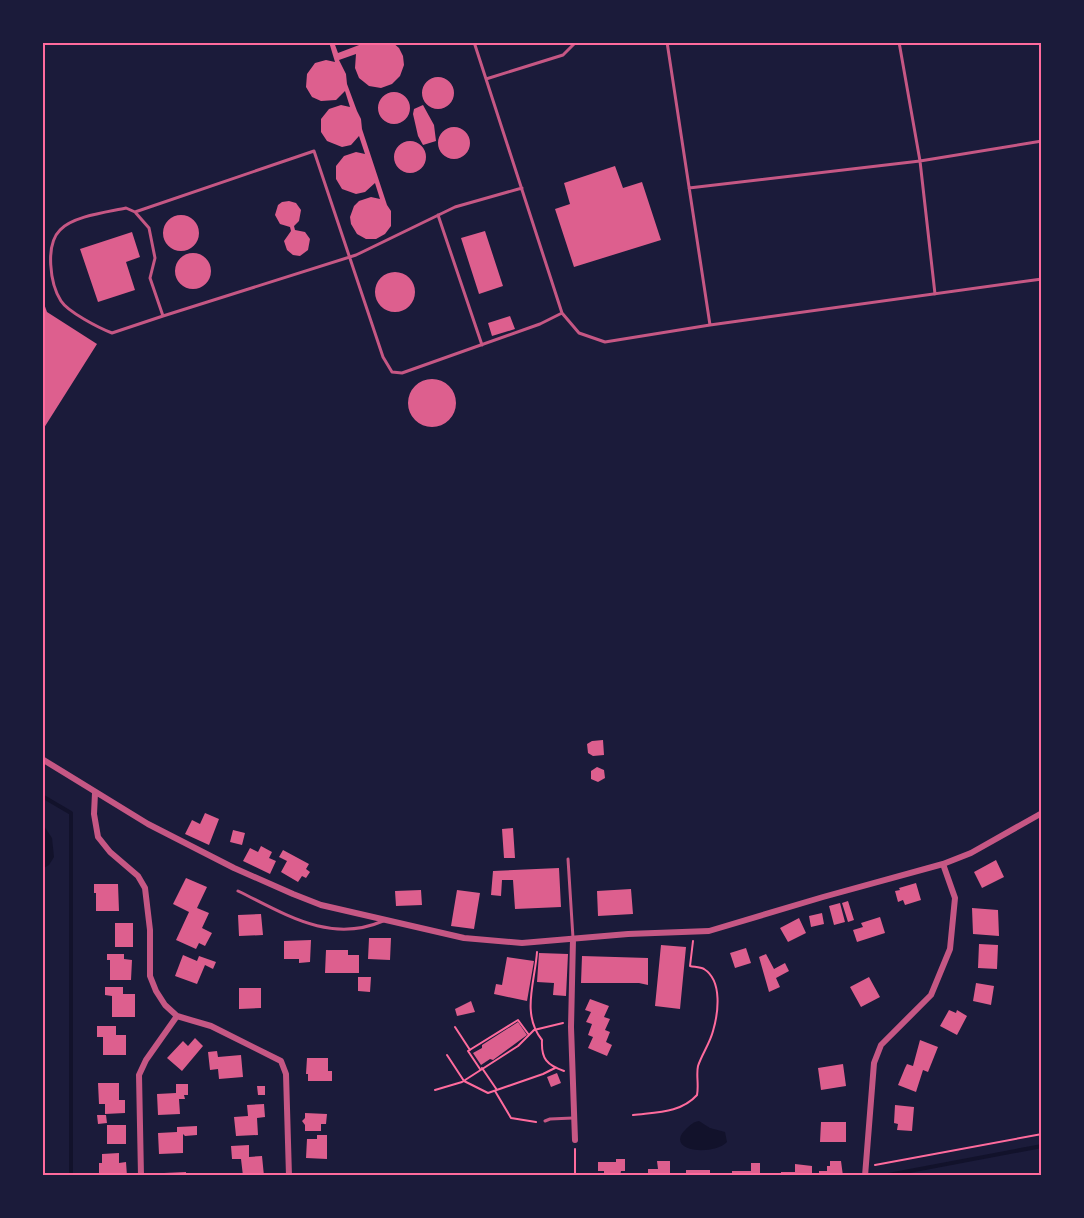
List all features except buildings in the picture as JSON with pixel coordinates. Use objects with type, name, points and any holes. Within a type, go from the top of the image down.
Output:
[{"type":"street","points":[[42,759],[148,824],[234,868],[321,905],[464,938],[538,943],[628,934],[694,933],[742,922],[944,864],[971,853],[1042,813]]},
{"type":"street","points":[[95,793],[94,814],[98,837],[110,852],[138,876],[146,888],[150,930],[150,976],[165,1005],[177,1016],[211,1026],[281,1061],[286,1074],[289,1176]]},
{"type":"street","points":[[865,1176],[874,1063],[881,1045],[931,995],[950,949],[955,898],[944,864]]},
{"type":"street","points":[[573,939],[571,1022],[575,1140]]},
{"type":"street","points":[[141,1176],[139,1075],[146,1060],[177,1016]]},
{"type":"lane","points":[[474,42],[562,313],[579,333],[605,342],[710,325],[1042,279]]},
{"type":"lane","points":[[486,79],[563,55],[576,42]]},
{"type":"lane","points":[[667,42],[710,325]]},
{"type":"lane","points":[[899,42],[920,161],[935,294]]},
{"type":"lane","points":[[689,188],[920,161],[1042,141]]},
{"type":"lane","points":[[135,212],[314,151],[383,357],[392,372],[402,373],[540,324],[562,313]]},
{"type":"lane","points":[[163,316],[150,278],[154,258],[149,228],[135,212],[126,208],[80,219],[59,230],[50,252],[53,282],[62,302],[96,327],[112,333],[351,257],[455,207],[522,188]]},
{"type":"lane","points":[[438,215],[482,345]]},
{"type":"lane","points":[[568,859],[573,939]]},
{"type":"lane","points":[[238,891],[312,926],[339,929],[370,927],[388,919]]},
{"type":"lane","points":[[545,1121],[575,1118]]},
{"type":"path","points":[[633,1115],[674,1110],[684,1106],[697,1095],[698,1069],[713,1033],[717,990],[712,977],[703,969],[690,966],[694,933]]},
{"type":"path","points":[[538,943],[530,997],[534,1030],[542,1040],[541,1053],[551,1066],[573,1074]]},
{"type":"path","points":[[470,1050],[518,1020],[529,1035]]},
{"type":"path","points":[[435,1090],[464,1081],[518,1046],[534,1030],[571,1022]]},
{"type":"path","points":[[455,1028],[470,1050],[468,1051],[496,1090],[511,1118],[530,1122],[545,1121]]},
{"type":"path","points":[[447,1055],[464,1081],[488,1093],[555,1068]]},
{"type":"path","points":[[866,1167],[1042,1134]]},
{"type":"path","points":[[575,1140],[575,1176]]},
{"type":"path","points":[[1036,1176],[1042,1175]]},
{"type":"shaded area","points":[[42,823],[52,838],[54,857],[49,865],[42,869]]},
{"type":"shaded area","points":[[699,1121],[710,1128],[725,1132],[727,1142],[720,1147],[701,1150],[685,1146],[681,1142],[681,1136],[691,1124]]},
{"type":"waterway","points":[[42,796],[71,813],[71,1176]]},
{"type":"waterway","points":[[883,1176],[1042,1146]]}]
